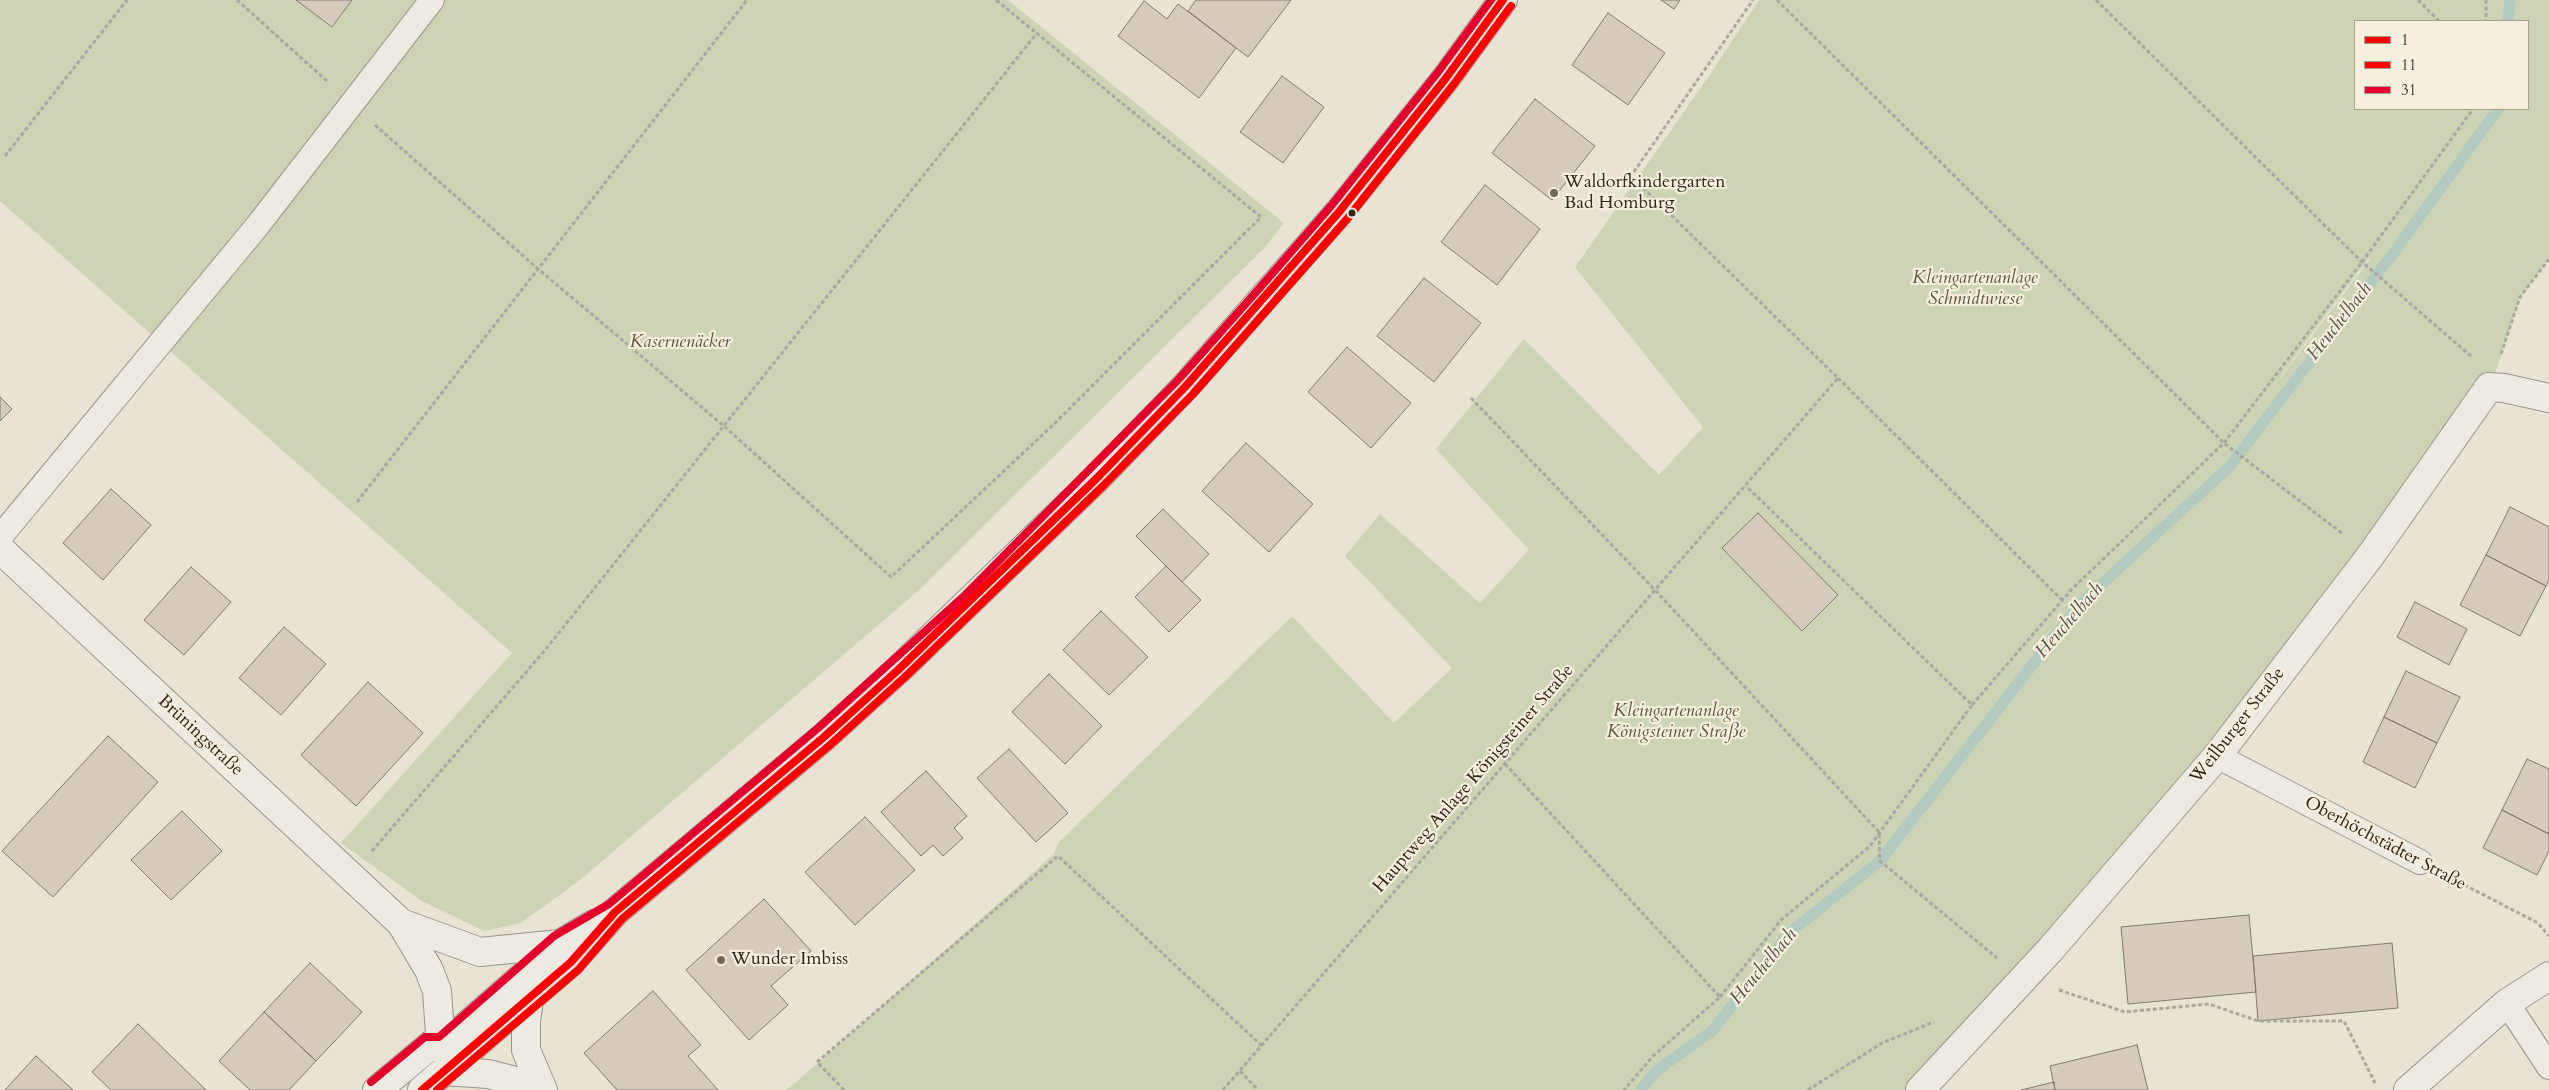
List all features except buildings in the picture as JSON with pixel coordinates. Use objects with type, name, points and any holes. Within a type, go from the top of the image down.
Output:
[{"type":"street","points":[[443,1060],[529,1000],[571,962],[615,912],[817,743],[898,670],[1097,478],[1185,387],[1339,212],[1446,78],[1503,0]]},
{"type":"street","points":[[2491,382],[2504,388],[2549,398]]},
{"type":"street","name":"Weilburger Straße","points":[[1920,1090],[2023,979],[2217,756],[2371,555],[2491,382]]},
{"type":"street","name":"Brüningstraße","points":[[2,553],[401,923],[429,970],[437,991],[443,1060]]},
{"type":"street","points":[[422,1090],[443,1060],[560,944],[615,912]]},
{"type":"street","name":"Brüningstraße","points":[[401,923],[480,952],[560,944]]},
{"type":"street","points":[[2408,1090],[2508,1004],[2549,976]]},
{"type":"street","points":[[529,1000],[526,1021],[526,1050],[542,1088]]},
{"type":"street","points":[[376,1090],[431,1045],[443,1060],[542,1088]]},
{"type":"lane","points":[[2,553],[432,0]]},
{"type":"lane","name":"Oberhöchstädter Straße","points":[[2217,756],[2420,862]]},
{"type":"lane","points":[[2508,1004],[2549,1067]]},
{"type":"path","points":[[5,156],[127,0]]},
{"type":"path","points":[[237,0],[537,268],[725,427],[891,576],[1054,424],[1261,217],[996,0]]},
{"type":"path","points":[[357,502],[747,0]]},
{"type":"path","points":[[1753,0],[1631,176],[2062,600]]},
{"type":"path","points":[[1777,0],[2224,443],[2371,555]]},
{"type":"path","points":[[2096,0],[2362,262],[2491,382],[2520,296],[2549,258]]},
{"type":"path","points":[[2418,0],[2438,20]]},
{"type":"path","points":[[2486,0],[2486,20]]},
{"type":"path","points":[[369,855],[546,649],[725,427],[1037,33]]},
{"type":"path","points":[[1624,1090],[1652,1056],[1720,997],[1781,920],[1870,846],[1972,704],[2062,600],[2224,443],[2362,262],[2472,110]]},
{"type":"path","name":"Hauptweg Anlage Königsteiner Straße","points":[[1223,1090],[1838,378]]},
{"type":"path","points":[[1471,398],[1655,590],[1879,832],[1880,861],[2023,979],[2125,1012],[2209,1004],[2258,1022],[2344,1021],[2378,1090]]},
{"type":"path","points":[[1746,486],[1972,704]]},
{"type":"path","points":[[1505,764],[1720,997]]},
{"type":"path","points":[[844,1090],[817,1062],[1058,856],[1262,1046]]},
{"type":"path","name":"Oberhöchstädter Straße","points":[[2420,862],[2538,924],[2549,936]]},
{"type":"path","points":[[1808,1090],[1882,1043],[1942,1020]]},
{"type":"path","points":[[1240,1071],[1258,1090]]},
{"type":"green space","name":"Kasernenäcker","points":[[0,0],[1008,0],[1284,223],[1265,247],[917,592],[580,880],[521,923],[484,931],[422,901],[341,843],[512,653],[0,201]]},
{"type":"green space","points":[[1759,0],[2549,0],[2549,259],[2520,297],[2494,377],[2371,555],[1920,1090],[787,1090],[1054,854],[1058,843],[1292,616],[1394,723],[1452,668],[1345,556],[1380,514],[1480,603],[1529,550],[1436,449],[1524,339],[1659,475],[1703,427],[1575,267],[1709,76]],"holes":[[[2369,258],[2370,259],[2275,385]]]},
{"type":"waterway","name":"Heuchelbach","points":[[2508,20],[2510,0]]},
{"type":"waterway","name":"Heuchelbach","points":[[1641,1090],[1656,1071],[1712,1031],[1789,933],[1880,861],[2079,605],[2229,467],[2395,251],[2497,110]]},
{"type":"transit line","name":"31","points":[[371,1082],[425,1037],[439,1037],[554,936],[609,904],[817,729],[963,597],[1178,380],[1257,291],[1331,206],[1438,72],[1491,0]]},
{"type":"transit line","name":"1","points":[[422,1090],[571,962],[615,912],[824,737],[898,670],[1097,478],[1185,387],[1339,212],[1446,78],[1503,0]]},
{"type":"transit line","name":"11","points":[[437,1090],[578,970],[622,919],[830,745],[905,677],[1104,485],[1193,394],[1347,219],[1454,84],[1511,6]]},
{"type":"place","name":"Waldorfkindergarten Bad Homburg","points":[[1554,193]]},
{"type":"place","name":"Wunder Imbiss","points":[[721,960]]},
{"type":"park label","name":"Kleingartenanlage Schmidtwiese","points":[[1975,289]]},
{"type":"park label","name":"Kleingartenanlage Königsteiner Straße","points":[[1676,722]]}]
